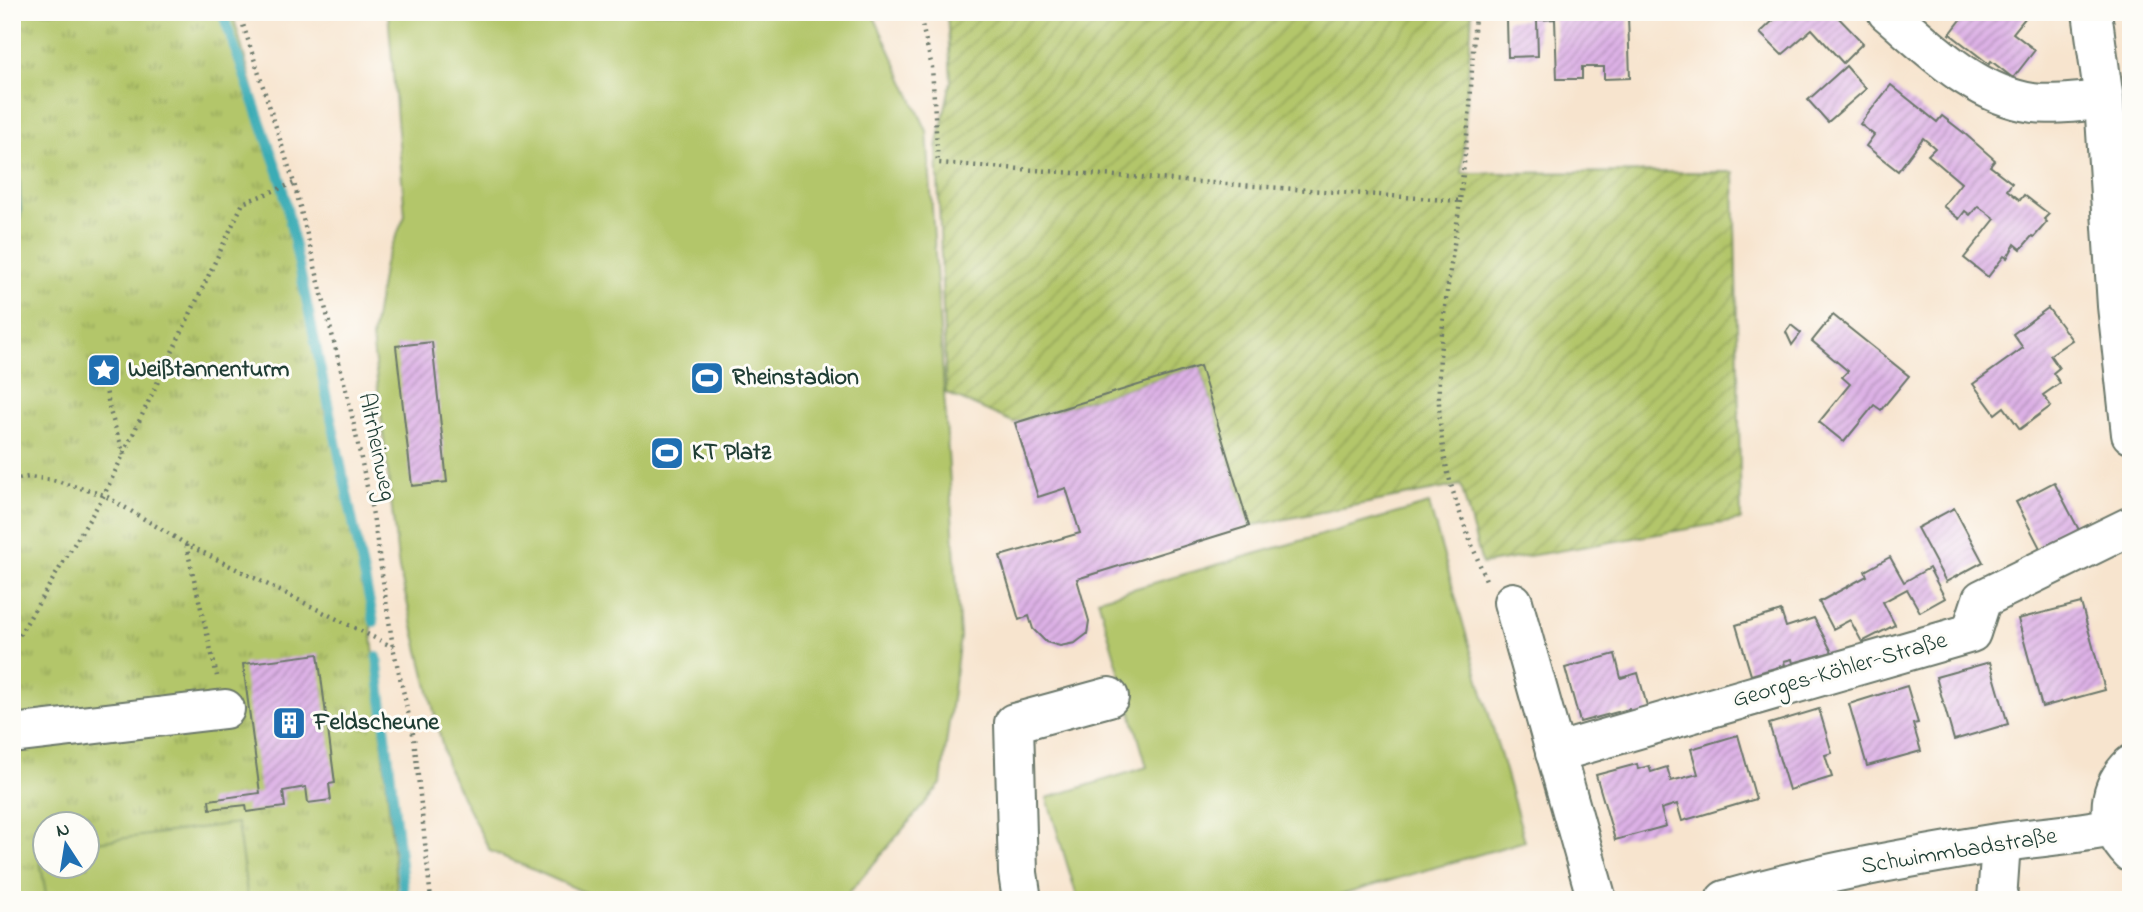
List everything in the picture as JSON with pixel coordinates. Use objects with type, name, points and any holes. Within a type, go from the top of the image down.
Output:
[{"type":"street","points":[[1887,12],[1955,70],[1997,93],[2114,118]]},
{"type":"street","points":[[2092,12],[2114,118],[2131,434]]},
{"type":"street","name":"Georges-Köhler-Straße","points":[[1555,753],[1971,633],[1982,599],[2131,526]]},
{"type":"street","points":[[1513,602],[1597,900]]},
{"type":"street","points":[[1022,900],[1018,873],[1014,723],[1109,697]]},
{"type":"street","points":[[12,734],[225,709]]},
{"type":"street","points":[[2122,840],[2111,815],[2114,789],[2131,765]]},
{"type":"street","name":"Schwimmbadstraße","points":[[1739,898],[1880,862],[2001,842],[2074,835],[2122,840]]},
{"type":"street","points":[[1997,900],[2001,842]]},
{"type":"path","name":"Altrheinweg","points":[[239,12],[293,183],[349,402],[373,515],[393,647],[414,738],[431,900]]},
{"type":"path","points":[[919,12],[932,67],[938,163],[1460,201]]},
{"type":"path","points":[[1475,12],[1470,107],[1440,358],[1442,435],[1448,472],[1472,546],[1487,582],[1513,602]]},
{"type":"path","points":[[12,647],[104,495],[243,203],[293,183]]},
{"type":"path","points":[[104,379],[110,411],[124,456]]},
{"type":"path","points":[[12,480],[29,477],[53,480],[104,495],[186,544],[393,647]]},
{"type":"path","points":[[186,544],[225,709]]},
{"type":"green space","points":[[12,12],[232,12],[277,174],[370,616],[398,900],[12,900]]},
{"type":"green space","name":"KT Platz","points":[[388,12],[872,12],[927,131],[960,637],[941,784],[843,900],[602,900],[490,851],[448,769],[399,569],[372,338],[384,264],[405,216]]},
{"type":"green space","points":[[947,12],[1472,12],[1462,173],[1734,172],[1741,520],[1482,564],[1461,485],[1249,526],[1200,366],[1015,423],[946,393],[937,147],[951,81]]},
{"type":"green space","points":[[1429,504],[1525,841],[1324,900],[1078,900],[1047,798],[1147,767],[1098,599]]},
{"type":"green space","points":[[237,823],[248,900],[47,900],[43,880],[102,880],[102,841]]},
{"type":"water","points":[[12,60],[21,212],[12,267]]},
{"type":"building","points":[[1525,12],[1606,12],[1606,15],[1628,15],[1630,78],[1604,79],[1604,67],[1582,67],[1582,79],[1557,79],[1555,19],[1537,20],[1538,56],[1508,57],[1507,20],[1525,20]]},
{"type":"building","points":[[1782,12],[1833,12],[1863,43],[1843,63],[1812,29],[1782,55],[1760,33]]},
{"type":"building","points":[[1967,12],[2030,12],[2013,33],[2035,50],[2013,78],[1991,61],[1989,64],[1950,34]]},
{"type":"building","points":[[1846,66],[1866,89],[1828,122],[1808,100]]},
{"type":"building","points":[[1891,85],[1937,122],[1942,116],[1964,133],[1995,160],[1990,166],[2012,183],[2007,190],[2020,200],[2024,195],[2049,214],[2044,219],[2047,222],[2034,237],[2021,249],[2015,244],[2007,258],[2004,256],[1988,277],[1964,258],[1995,219],[1978,206],[1970,215],[1965,211],[1959,219],[1943,206],[1961,183],[1928,155],[1935,148],[1923,138],[1898,171],[1866,146],[1874,135],[1860,124]]},
{"type":"building","points":[[2048,308],[2072,340],[2050,355],[2059,368],[2053,373],[2060,383],[2043,395],[2051,406],[2020,429],[2004,407],[1995,414],[1973,384],[2023,348],[2013,334]]},
{"type":"building","points":[[1833,315],[1909,376],[1881,410],[1874,405],[1844,442],[1819,422],[1850,384],[1842,377],[1848,371],[1812,341]]},
{"type":"building","points":[[1791,325],[1801,333],[1792,345],[1786,332]]},
{"type":"building","points":[[432,342],[447,482],[412,486],[396,346]]},
{"type":"building","points":[[1200,366],[1249,526],[1077,579],[1089,621],[1087,634],[1075,643],[1060,646],[1046,642],[1033,629],[1029,616],[1019,620],[1000,556],[1080,533],[1066,488],[1038,497],[1015,423]]},
{"type":"building","points":[[2054,482],[2079,530],[2041,550],[2016,502]]},
{"type":"building","points":[[1954,508],[1983,562],[1946,582],[1917,528]]},
{"type":"building","points":[[1890,557],[1904,582],[1929,568],[1945,598],[1920,612],[1907,589],[1883,602],[1895,625],[1862,642],[1850,620],[1833,629],[1819,602],[1867,576],[1865,571]]},
{"type":"building","points":[[2081,603],[2105,690],[2042,707],[2018,619]]},
{"type":"building","points":[[1781,611],[1786,627],[1814,618],[1832,652],[1793,663],[1792,659],[1784,661],[1785,665],[1751,675],[1736,625]]},
{"type":"building","name":"Feldscheune","points":[[318,654],[335,783],[329,784],[331,800],[308,803],[306,787],[283,791],[285,807],[247,812],[246,805],[210,809],[209,800],[260,793],[243,664]]},
{"type":"building","points":[[1615,654],[1621,678],[1638,673],[1649,713],[1631,718],[1629,709],[1580,722],[1565,668]]},
{"type":"building","points":[[1990,662],[2008,724],[1954,740],[1936,677]]},
{"type":"building","points":[[1907,686],[1918,723],[1913,724],[1921,751],[1867,766],[1849,704]]},
{"type":"building","points":[[1819,709],[1832,753],[1825,755],[1832,777],[1789,790],[1769,724]]},
{"type":"building","points":[[1738,735],[1756,799],[1682,821],[1677,804],[1661,809],[1666,826],[1615,840],[1596,775],[1637,764],[1638,769],[1649,766],[1651,772],[1667,767],[1671,781],[1698,774],[1691,749]]},
{"type":"waterway","points":[[222,12],[281,180],[374,622]]},
{"type":"waterway","points":[[377,657],[405,900]]},
{"type":"place","name":"Weißtannenturm","points":[[104,370]]},
{"type":"place","name":"Rheinstadion","points":[[707,378]]},
{"type":"place","name":"KT Platz","points":[[667,453]]},
{"type":"place","name":"Feldscheune","points":[[289,723]]}]
